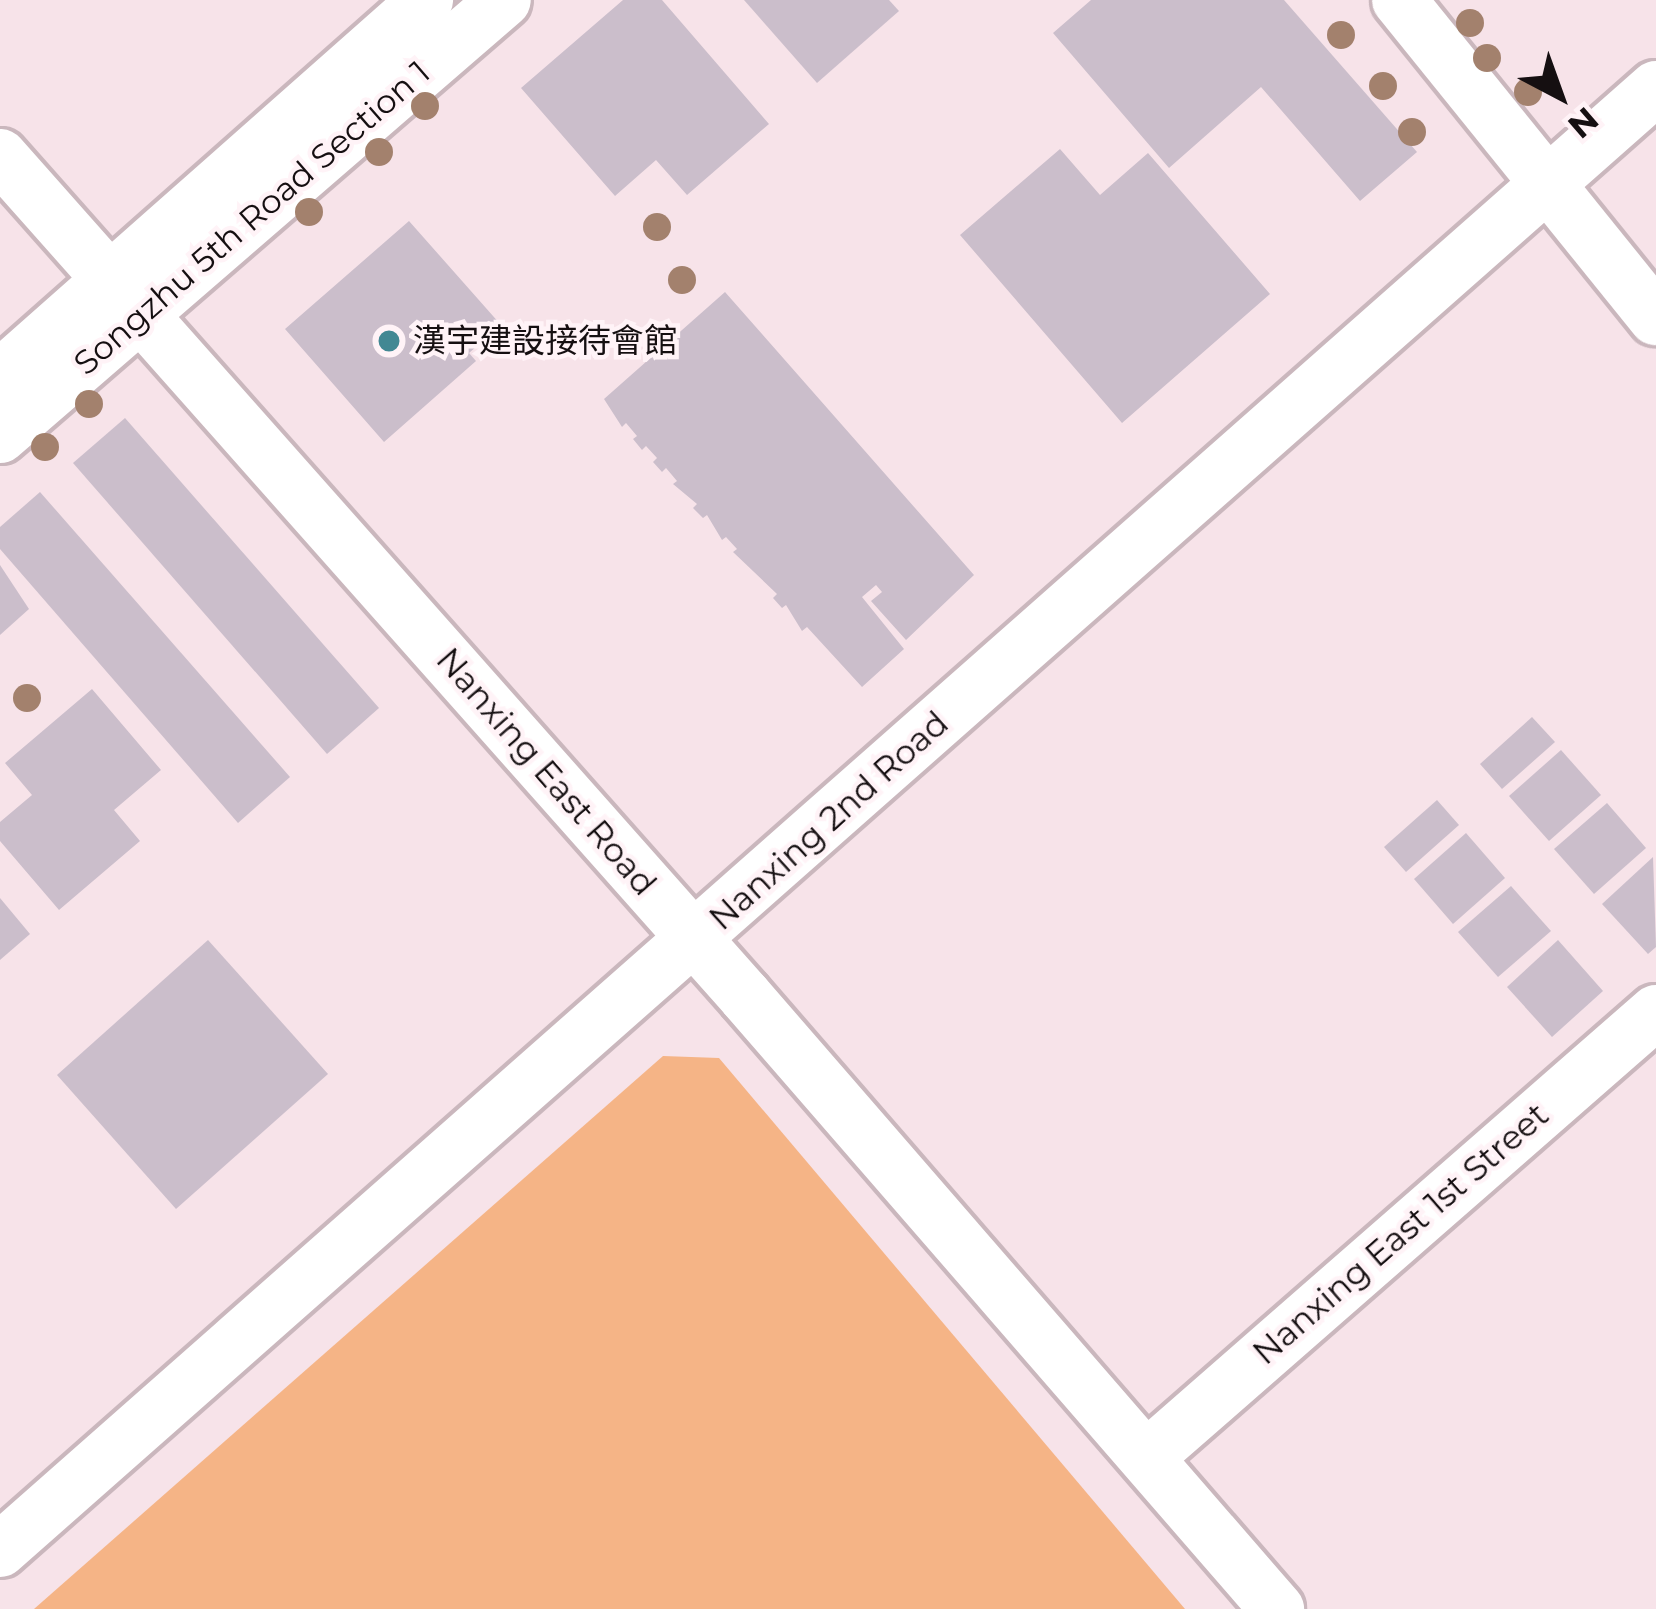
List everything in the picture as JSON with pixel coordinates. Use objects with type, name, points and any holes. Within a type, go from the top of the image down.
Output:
[{"type":"street","name":"Songzhu 5th Road Section 1","points":[[0,436],[125,298],[426,0]]},
{"type":"street","name":"Songzhu 5th Road Section 1","points":[[0,377],[125,298],[504,0]]},
{"type":"street","points":[[1399,0],[1656,318]]},
{"type":"street","name":"Nanxing 2nd Road","points":[[6,1533],[694,940],[1656,88]]},
{"type":"street","name":"Nanxing East Road","points":[[0,156],[694,940],[1277,1609]]},
{"type":"street","name":"Nanxing East 1st Street","points":[[1147,1457],[1656,1012]]},
{"type":"shaded area","points":[[663,1056],[719,1058],[1185,1609],[34,1609]]},
{"type":"building","points":[[623,0],[662,0],[769,124],[687,195],[656,160],[615,196],[521,88]]},
{"type":"building","points":[[744,0],[889,0],[899,11],[817,83]]},
{"type":"building","points":[[1091,0],[1284,0],[1417,152],[1360,201],[1261,87],[1169,168],[1053,33]]},
{"type":"building","points":[[1060,149],[1100,195],[1148,153],[1270,294],[1122,423],[960,235]]},
{"type":"building","name":"漢宇建設接待會館","points":[[409,221],[501,325],[469,353],[476,361],[384,442],[285,329]]},
{"type":"building","points":[[725,292],[974,575],[906,640],[871,601],[882,592],[876,585],[862,597],[904,649],[862,687],[807,627],[802,631],[786,605],[782,608],[773,598],[777,594],[733,552],[737,549],[726,537],[722,540],[707,515],[703,518],[693,508],[697,504],[673,484],[677,481],[666,468],[662,472],[653,462],[657,458],[646,446],[642,450],[633,439],[637,436],[626,423],[622,427],[604,399]]},
{"type":"building","points":[[125,418],[379,708],[327,754],[73,463]]},
{"type":"building","points":[[40,492],[290,777],[238,823],[0,549],[0,527]]},
{"type":"building","points":[[0,565],[29,609],[0,635]]},
{"type":"building","points":[[92,689],[161,770],[114,810],[140,841],[59,910],[0,841],[0,822],[32,795],[5,763]]},
{"type":"building","points":[[1532,717],[1555,742],[1502,789],[1480,764]]},
{"type":"building","points":[[1561,750],[1601,795],[1549,841],[1509,796]]},
{"type":"building","points":[[1437,800],[1459,825],[1406,872],[1384,847]]},
{"type":"building","points":[[1607,803],[1646,848],[1594,894],[1554,849]]},
{"type":"building","points":[[1466,833],[1505,878],[1453,924],[1414,879]]},
{"type":"building","points":[[1653,857],[1656,947],[1648,954],[1602,904]]},
{"type":"building","points":[[1511,886],[1551,931],[1498,977],[1458,932]]},
{"type":"building","points":[[0,898],[30,934],[0,960]]},
{"type":"building","points":[[208,940],[328,1074],[176,1209],[57,1075]]},
{"type":"building","points":[[1558,940],[1603,991],[1552,1037],[1507,987]]},
{"type":"place","name":"漢宇建設接待會館","points":[[389,341]]}]
